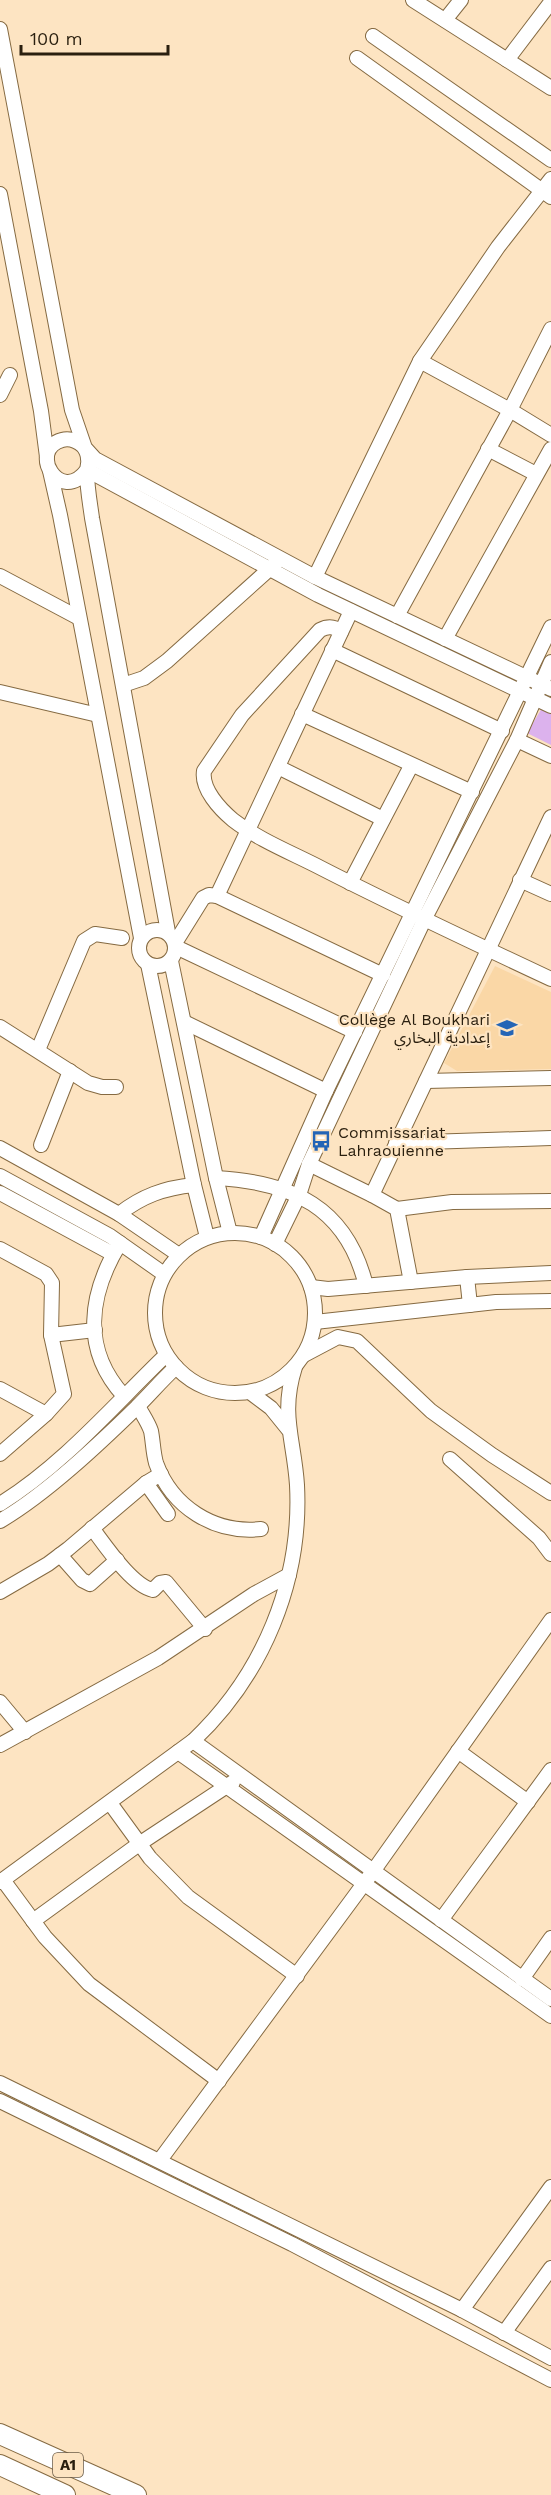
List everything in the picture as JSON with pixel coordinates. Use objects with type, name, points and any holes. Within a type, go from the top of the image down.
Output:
[{"type":"highway","name":"A1","points":[[0,2434],[136,2495]]},
{"type":"highway","name":"A1","points":[[0,2465],[65,2495]]},
{"type":"street","points":[[413,0],[551,88]]},
{"type":"street","points":[[445,21],[461,0]]},
{"type":"street","points":[[507,60],[551,2]]},
{"type":"street","points":[[0,29],[72,410],[88,456],[87,470],[92,518],[173,941],[171,961],[216,1178],[230,1233]]},
{"type":"street","points":[[373,36],[551,159]]},
{"type":"street","points":[[315,577],[420,362],[498,247],[548,189],[357,58]]},
{"type":"street","points":[[0,194],[41,411],[48,464],[141,938],[139,952],[148,964],[207,1237]]},
{"type":"street","points":[[398,616],[510,410],[551,329]]},
{"type":"street","points":[[420,362],[510,410],[551,435]]},
{"type":"street","points":[[0,395],[10,375]]},
{"type":"street","points":[[87,470],[77,480],[70,482],[56,478],[48,464],[51,448],[62,440],[75,441],[96,459],[315,577],[546,687]]},
{"type":"street","points":[[488,449],[536,474]]},
{"type":"street","points":[[445,639],[551,449]]},
{"type":"street","points":[[87,470],[331,601],[551,706]]},
{"type":"street","points":[[123,685],[144,678],[167,661],[281,559]]},
{"type":"street","points":[[0,576],[79,618]]},
{"type":"street","points":[[327,627],[331,601]]},
{"type":"street","points":[[217,896],[351,611]]},
{"type":"street","points":[[341,632],[327,627],[320,630],[242,715],[204,771],[205,782],[216,801],[248,831],[350,883],[551,978]]},
{"type":"street","points":[[275,1244],[299,1195],[309,1164],[472,792],[551,627]]},
{"type":"street","points":[[332,650],[502,731]]},
{"type":"street","points":[[261,1237],[326,1090],[382,975],[419,915],[517,741],[535,698],[546,687],[551,662]]},
{"type":"street","points":[[0,708],[2,693],[98,716]]},
{"type":"street","points":[[303,714],[411,766],[472,792]]},
{"type":"street","points":[[517,741],[551,756]]},
{"type":"street","points":[[350,883],[411,766]]},
{"type":"street","points":[[278,767],[383,819]]},
{"type":"street","points":[[372,1195],[550,821]]},
{"type":"street","points":[[520,880],[551,894]]},
{"type":"street","points":[[173,941],[203,898],[209,895],[217,896],[382,975]]},
{"type":"street","points":[[141,938],[153,929],[355,1032]]},
{"type":"street","points":[[38,1050],[84,941],[95,934],[122,938]]},
{"type":"street","points":[[148,964],[156,967],[171,961]]},
{"type":"street","points":[[184,1022],[326,1090]]},
{"type":"street","points":[[0,1027],[95,1086],[116,1087]]},
{"type":"street","points":[[40,1145],[70,1071]]},
{"type":"street","points":[[426,1081],[551,1078]]},
{"type":"street","points":[[396,1143],[551,1138]]},
{"type":"street","points":[[0,1148],[119,1215],[179,1255]]},
{"type":"street","points":[[309,1164],[397,1209],[452,1202],[551,1201]]},
{"type":"street","points":[[0,1176],[117,1249]]},
{"type":"street","points":[[216,1178],[253,1180],[284,1189],[299,1195],[327,1215],[349,1241],[360,1262],[366,1286]]},
{"type":"street","points":[[119,1215],[135,1202],[153,1193],[173,1187],[194,1185]]},
{"type":"street","points":[[0,1193],[164,1274]]},
{"type":"street","points":[[397,1209],[411,1282]]},
{"type":"street","points":[[230,1233],[261,1237],[288,1253],[301,1267],[311,1287],[315,1304],[313,1333],[296,1367],[276,1383],[251,1393],[238,1394],[212,1390],[186,1377],[166,1355],[155,1323],[156,1300],[164,1274],[179,1255],[207,1237],[230,1233]]},
{"type":"street","points":[[0,1249],[46,1274],[50,1279],[53,1289],[51,1335],[64,1394],[46,1414],[0,1454]]},
{"type":"street","points":[[117,1249],[100,1283],[96,1299],[95,1330],[98,1351],[105,1370],[124,1396]]},
{"type":"street","points":[[311,1287],[328,1289],[467,1276],[551,1273]]},
{"type":"street","points":[[467,1276],[470,1305]]},
{"type":"street","points":[[315,1322],[496,1302],[551,1301]]},
{"type":"street","points":[[51,1335],[95,1330]]},
{"type":"street","points":[[304,1355],[338,1337],[357,1341],[430,1411],[551,1493]]},
{"type":"street","points":[[0,1504],[24,1488],[69,1450],[166,1355]]},
{"type":"street","points":[[0,1521],[34,1498],[138,1406],[176,1367]]},
{"type":"street","points":[[219,2081],[97,1991],[74,1969],[2,1881],[193,1741],[219,1714],[251,1670],[274,1622],[289,1575],[294,1546],[297,1506],[295,1466],[288,1429],[288,1398],[296,1367]]},
{"type":"street","points":[[0,1389],[46,1414]]},
{"type":"street","points":[[251,1393],[271,1408],[288,1429]]},
{"type":"street","points":[[138,1406],[150,1427],[156,1461],[161,1474],[186,1507],[221,1527],[241,1532],[261,1529]]},
{"type":"street","points":[[450,1459],[538,1538],[551,1554]]},
{"type":"street","points":[[0,1592],[60,1555],[146,1483],[161,1474]]},
{"type":"street","points":[[146,1483],[168,1514]]},
{"type":"street","points":[[92,1528],[132,1577],[153,1590],[160,1583],[166,1582],[205,1629]]},
{"type":"street","points":[[60,1555],[82,1580],[90,1584],[117,1560]]},
{"type":"street","points":[[0,1745],[158,1658],[205,1629],[254,1594],[289,1575]]},
{"type":"street","points":[[160,2160],[364,1884],[551,1620]]},
{"type":"street","points":[[0,1702],[25,1732]]},
{"type":"street","points":[[193,1741],[551,1999]]},
{"type":"street","points":[[458,1751],[528,1802]]},
{"type":"street","points":[[178,1752],[551,2016]]},
{"type":"street","points":[[441,1920],[551,1770]]},
{"type":"street","points":[[33,1921],[139,1844],[242,1776]]},
{"type":"street","points":[[110,1803],[139,1844],[174,1884],[202,1909],[297,1976]]},
{"type":"street","points":[[522,1979],[551,1938]]},
{"type":"street","points":[[0,2083],[462,2310],[551,2358]]},
{"type":"street","points":[[0,2101],[292,2244],[551,2380]]},
{"type":"street","points":[[462,2310],[551,2187]]},
{"type":"street","points":[[504,2333],[551,2268]]},
{"type":"shaded area","points":[[542,708],[551,712],[551,745],[527,733]]},
{"type":"shaded area","name":"Collège Al Boukhari إعدادية البخاري","points":[[495,966],[551,992],[551,1069],[457,1071],[444,1063]]},
{"type":"place","name":"Collège Al Boukhari إعدادية البخاري","points":[[507,1028]]},
{"type":"place","name":"Commissariat Lahraouienne","points":[[321,1141]]}]
